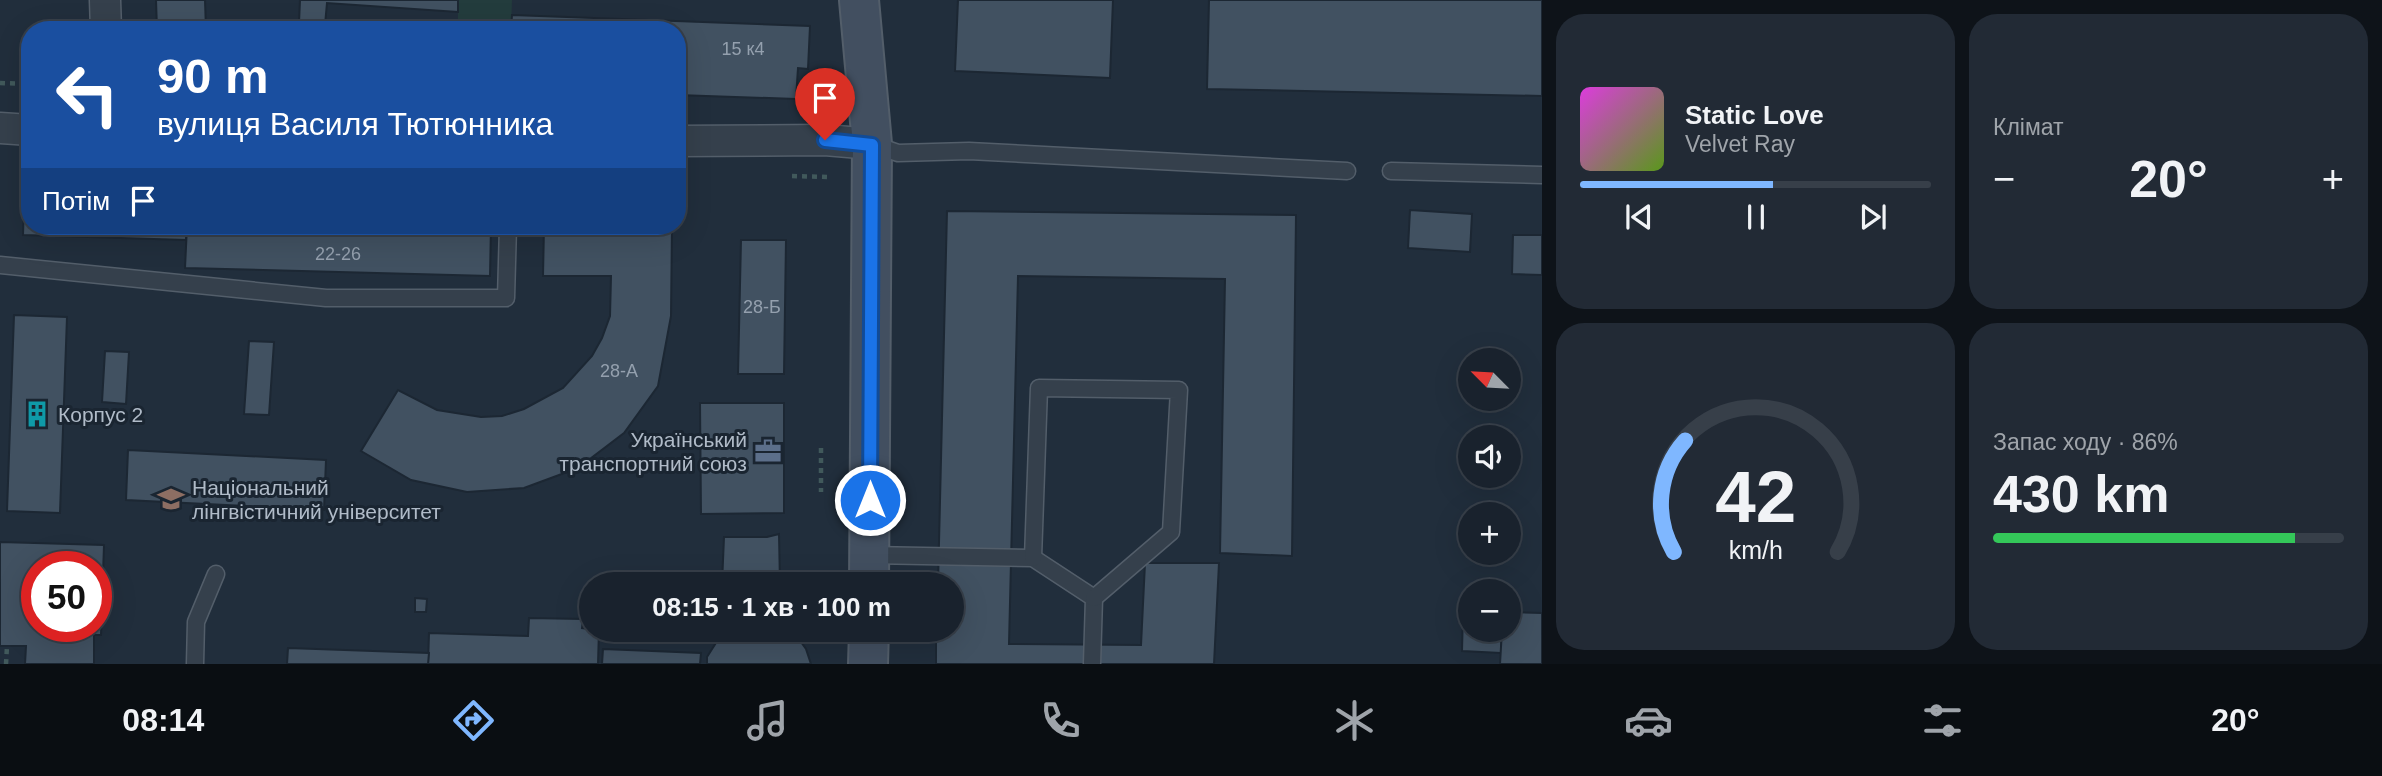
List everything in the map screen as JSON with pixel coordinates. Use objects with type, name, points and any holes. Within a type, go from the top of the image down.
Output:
[{"type":"main road","points":[[859,0],[872,145],[869,570]]},
{"type":"main road","points":[[868,664],[869,642]]},
{"type":"street","points":[[105,0],[106,21]]},
{"type":"street","points":[[0,128],[21,129]]},
{"type":"street","points":[[686,141],[825,140],[872,145]]},
{"type":"lane","points":[[872,145],[898,153],[969,151],[1346,171]]},
{"type":"lane","points":[[1391,171],[1542,175]]},
{"type":"lane","points":[[0,265],[326,299],[506,298],[508,235]]},
{"type":"lane","points":[[1033,558],[1039,388],[1179,390],[1171,531],[1094,598],[1093,664]]},
{"type":"lane","points":[[869,570],[1033,558],[1094,598]]},
{"type":"lane","points":[[195,664],[196,622],[216,575]]},
{"type":"path","points":[[0,83],[21,84]]},
{"type":"path","points":[[792,176],[828,177]]},
{"type":"path","points":[[821,448],[821,492]]},
{"type":"path","points":[[6,664],[7,646]]},
{"type":"green space","points":[[458,0],[512,0],[511,21],[458,21]]},
{"type":"building","points":[[156,0],[205,0],[206,21],[157,21]]},
{"type":"building","points":[[300,0],[458,0],[458,12],[327,3],[325,21],[299,21]]},
{"type":"building","points":[[958,0],[1113,0],[1110,78],[955,71]]},
{"type":"building","points":[[1209,0],[1542,0],[1542,96],[1207,89]]},
{"type":"building","points":[[512,15],[675,21],[512,21]]},
{"type":"building","points":[[686,21],[810,26],[808,69],[798,68],[796,99],[686,95]]},
{"type":"building","points":[[1410,210],[1472,214],[1470,252],[1408,248]]},
{"type":"building","points":[[947,211],[1296,215],[1292,556],[1220,553],[1225,279],[1018,276],[1009,644],[1141,645],[1145,563],[1219,563],[1214,664],[936,664],[936,642],[964,642],[964,572],[938,572]]},
{"type":"building","points":[[23,235],[186,235],[186,240]]},
{"type":"building","points":[[187,235],[491,235],[490,276],[185,268]]},
{"type":"building","points":[[544,235],[672,235],[671,316],[658,386],[624,433],[578,468],[524,488],[467,492],[411,480],[361,451],[398,390],[437,410],[481,417],[502,416],[524,409],[563,388],[592,356],[602,338],[610,316],[611,276],[543,276]]},
{"type":"building","points":[[1513,235],[1542,235],[1542,275],[1512,274]]},
{"type":"building","points":[[741,240],[786,240],[784,374],[738,374]]},
{"type":"building","name":"Корпус 2","points":[[14,315],[67,317],[60,513],[7,511]]},
{"type":"building","points":[[249,341],[274,342],[269,415],[244,414]]},
{"type":"building","points":[[105,351],[129,352],[126,404],[102,402]]},
{"type":"building","points":[[700,403],[784,403],[784,513],[701,514]]},
{"type":"building","points":[[128,450],[326,460],[324,510],[126,500]]},
{"type":"building","points":[[779,534],[780,572],[723,572],[724,537],[767,537]]},
{"type":"building","points":[[0,542],[104,545],[104,551],[21,551],[21,642],[94,642],[94,664],[25,664],[26,646],[0,646]]},
{"type":"building","points":[[415,598],[427,599],[426,612],[415,612]]},
{"type":"building","points":[[1521,612],[1542,613],[1542,664],[1500,664],[1501,642],[1521,642]]},
{"type":"building","points":[[529,618],[579,619],[579,642],[599,642],[598,664],[428,664],[429,633],[528,636]]},
{"type":"building","points":[[717,642],[801,642],[811,664],[707,664],[707,657]]},
{"type":"building","points":[[1462,642],[1501,642],[1501,653],[1462,651]]},
{"type":"building","points":[[288,648],[429,653],[428,664],[287,664]]},
{"type":"building","points":[[603,649],[701,653],[700,664],[602,664]]},
{"type":"place","name":"Корпус 2","points":[[37,414]]},
{"type":"place","name":"Український транспортний союз","points":[[768,451]]},
{"type":"place","name":"Національний лінгвістичний університет","points":[[171,499]]},
{"type":"route","points":[[825,140],[872,145],[870,500]]}]
